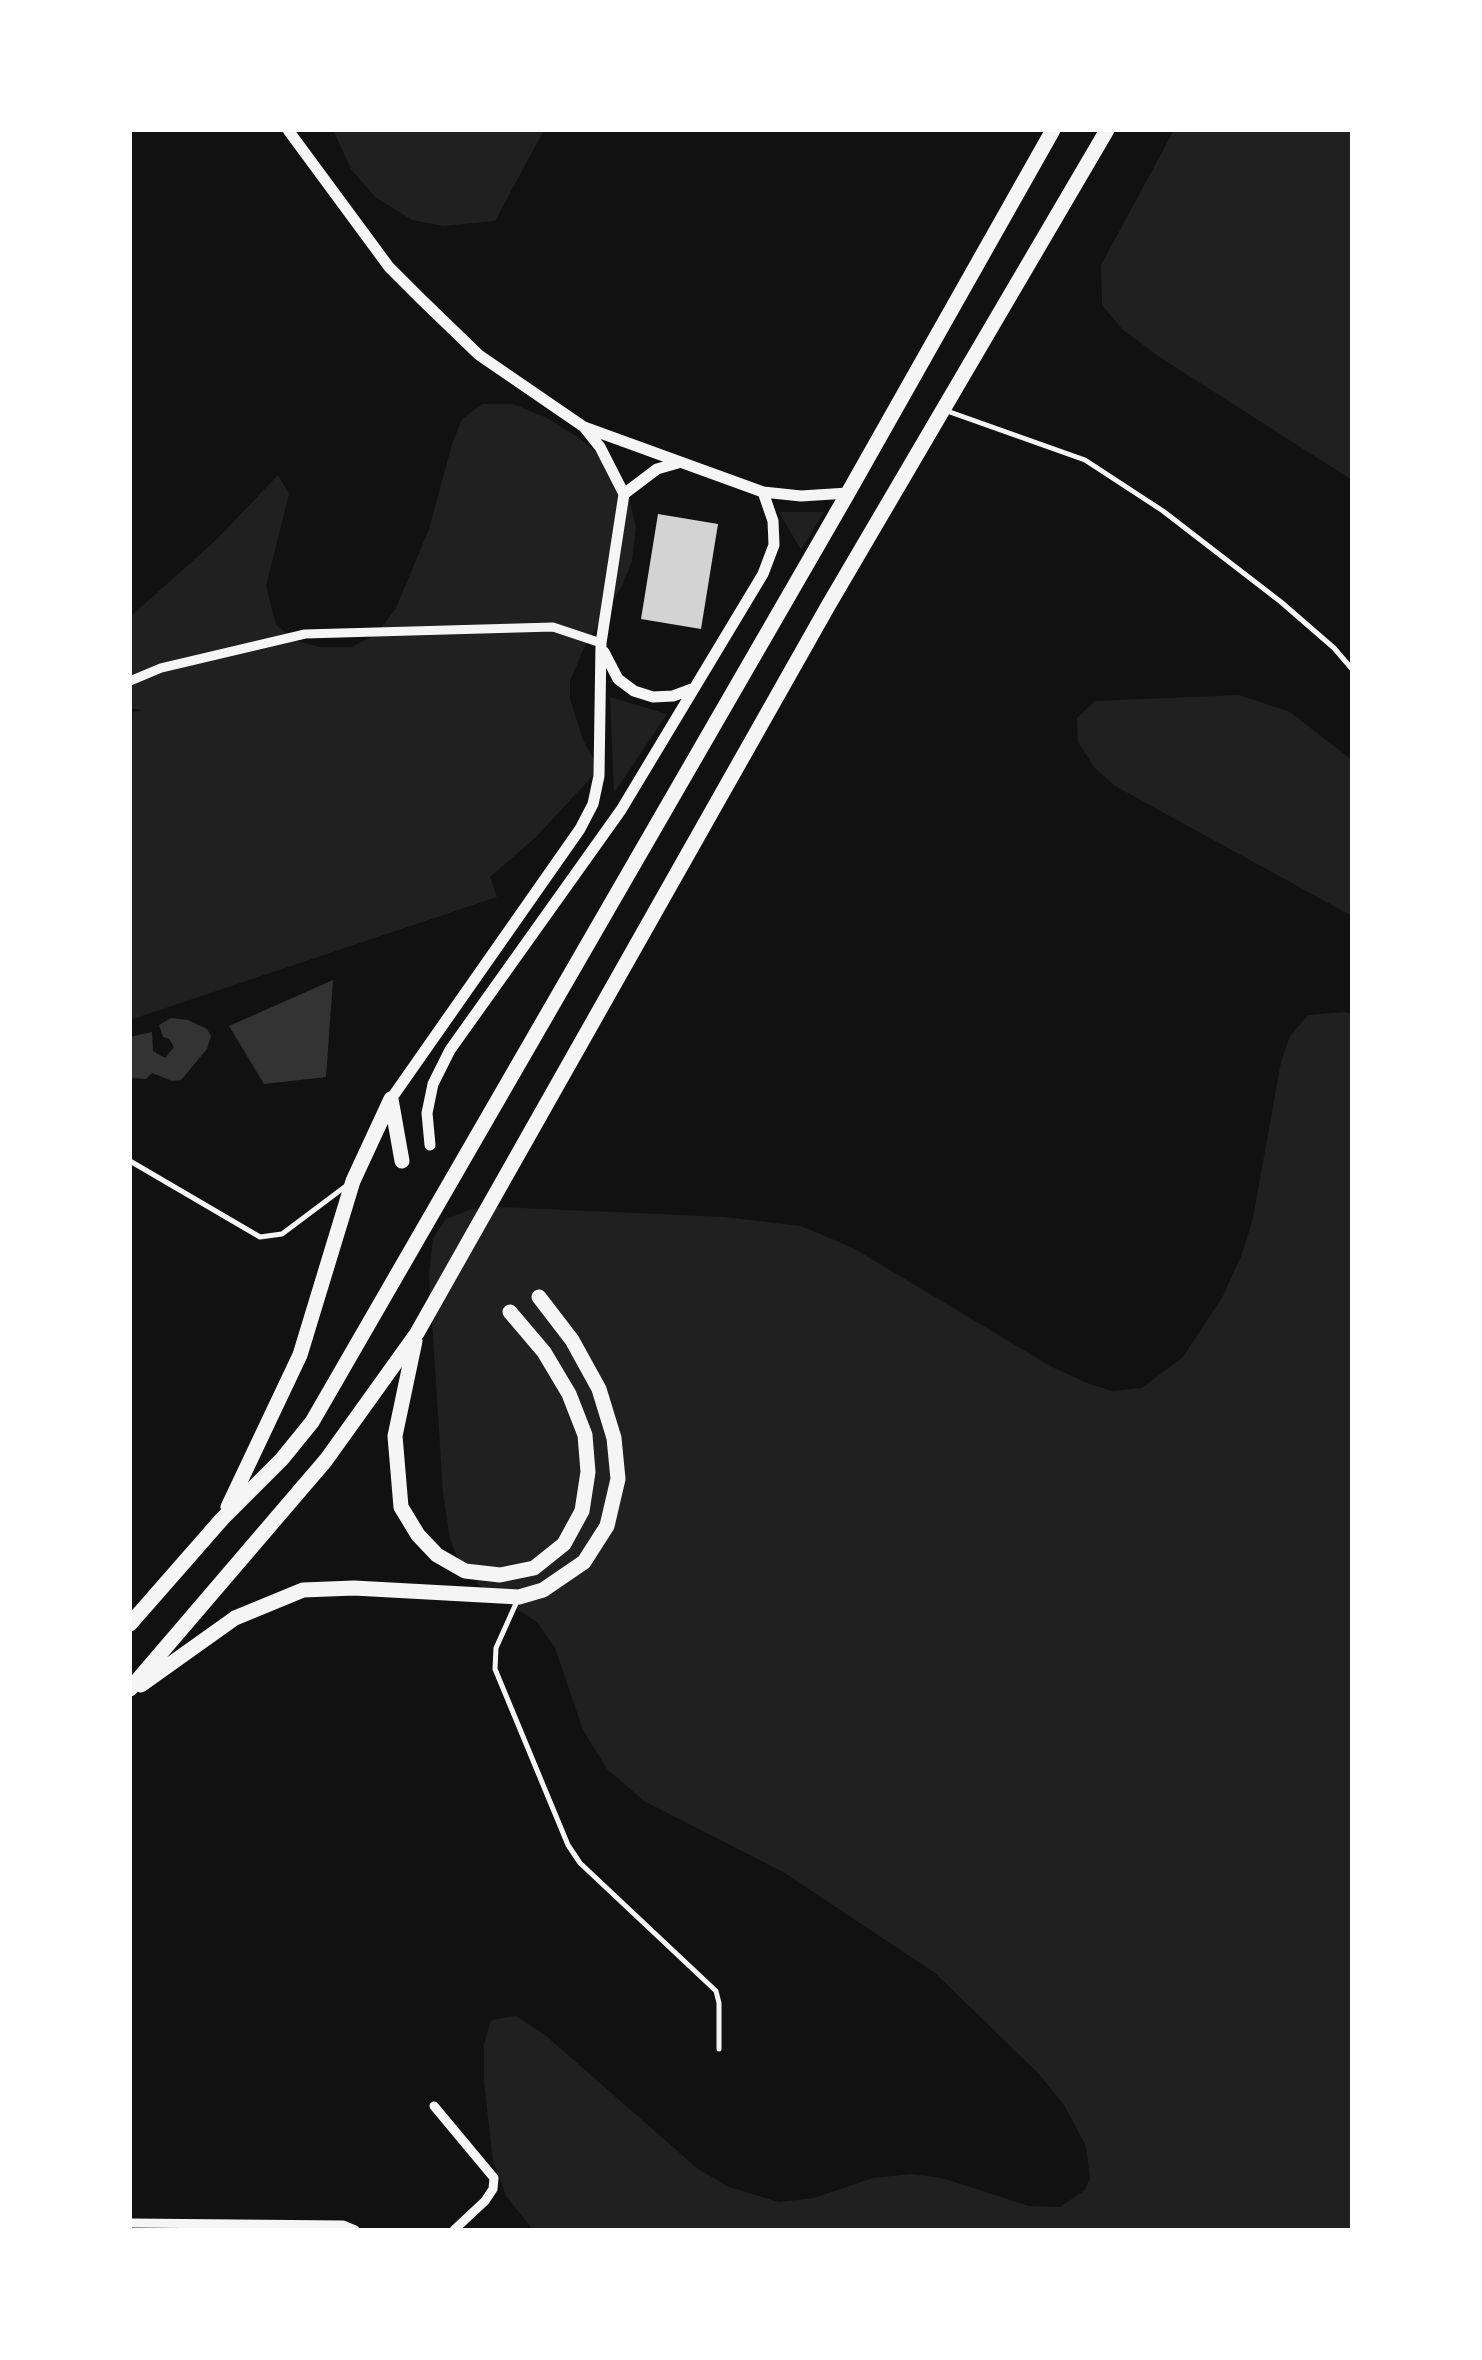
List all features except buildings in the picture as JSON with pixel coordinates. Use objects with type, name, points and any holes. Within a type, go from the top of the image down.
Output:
[{"type":"main road","points":[[130,1624],[312,1422],[1053,130]]},
{"type":"main road","points":[[130,1691],[326,1460],[416,1332],[942,409],[1107,130]]},
{"type":"main road","points":[[222,1519],[300,1355],[353,1181],[391,1099]]},
{"type":"main road","points":[[391,1099],[402,1162]]},
{"type":"main road","points":[[130,1691],[235,1618],[303,1590],[354,1588],[519,1597],[544,1590],[584,1562],[607,1526],[618,1478],[614,1438],[599,1389],[572,1340],[540,1297]]},
{"type":"main road","points":[[416,1332],[394,1436],[401,1507],[437,1556],[465,1571],[500,1575],[534,1568],[564,1544],[582,1511],[588,1472],[585,1435],[569,1394],[544,1352],[510,1312]]},
{"type":"street","points":[[288,130],[389,266],[410,288],[479,355],[584,426],[763,492],[800,496],[848,493]]},
{"type":"street","points":[[391,1099],[580,829],[593,804],[600,776],[601,643],[624,494],[607,459],[584,426]]},
{"type":"street","points":[[624,494],[639,480],[678,463]]},
{"type":"street","points":[[430,1146],[427,1113],[433,1084],[450,1050],[616,818],[763,574],[774,544],[773,521],[763,492]]},
{"type":"street","points":[[130,680],[161,668],[305,634],[553,627],[601,643]]},
{"type":"street","points":[[601,643],[606,662],[618,679],[634,691],[653,697],[673,696],[692,689]]},
{"type":"street","points":[[434,2106],[494,2178],[486,2202],[454,2230]]},
{"type":"street","points":[[130,2223],[343,2225],[354,2230]]},
{"type":"lane","points":[[942,409],[1086,460],[1163,511],[1281,602],[1352,669]]},
{"type":"lane","points":[[130,1161],[260,1237],[282,1234],[353,1181]]},
{"type":"lane","points":[[519,1597],[496,1648],[495,1669],[568,1846],[596,1878],[716,1990],[719,2049]]},
{"type":"shaded area","points":[[333,130],[544,130],[495,221],[443,226],[412,220],[375,197],[351,169]]},
{"type":"shaded area","points":[[1174,130],[1352,130],[1352,480],[1161,358],[1122,329],[1102,305],[1101,265]]},
{"type":"shaded area","points":[[482,404],[513,404],[547,418],[608,462],[627,491],[636,526],[632,561],[570,681],[570,699],[583,740],[599,769],[536,837],[490,877],[497,897],[130,1020],[130,713],[143,710],[130,708],[130,617],[216,540],[278,475],[289,494],[266,586],[276,625],[297,641],[319,647],[351,647],[376,635],[396,608],[429,529],[462,419]]},
{"type":"shaded area","points":[[779,512],[824,512],[801,550]]},
{"type":"shaded area","points":[[1239,695],[1290,712],[1352,760],[1352,916],[1115,786],[1094,767],[1078,742],[1077,718],[1095,701]]},
{"type":"shaded area","points":[[610,697],[667,714],[614,793]]},
{"type":"shaded area","points":[[333,980],[326,1077],[264,1084],[229,1026]]},
{"type":"shaded area","points":[[1308,1015],[1352,1015],[1352,2230],[533,2230],[506,2196],[493,2161],[484,2082],[484,2044],[491,2020],[516,2016],[545,2035],[698,2169],[729,2187],[779,2202],[814,2198],[873,2178],[911,2174],[942,2178],[1029,2206],[1060,2207],[1085,2190],[1090,2178],[1086,2146],[1064,2105],[1039,2074],[935,1973],[783,1872],[644,1801],[607,1769],[583,1730],[555,1648],[537,1622],[479,1585],[459,1562],[450,1539],[443,1493],[429,1275],[433,1238],[446,1219],[472,1209],[500,1207],[725,1217],[801,1226],[853,1248],[1052,1367],[1112,1391],[1142,1388],[1183,1357],[1223,1296],[1242,1254],[1253,1218],[1281,1062],[1290,1036]]},
{"type":"shaded area","points":[[171,1018],[188,1020],[207,1029],[211,1036],[207,1049],[181,1080],[172,1081],[152,1073],[146,1079],[130,1078],[130,1037],[152,1032],[153,1051],[165,1058],[174,1047],[163,1037],[159,1025]]}]
